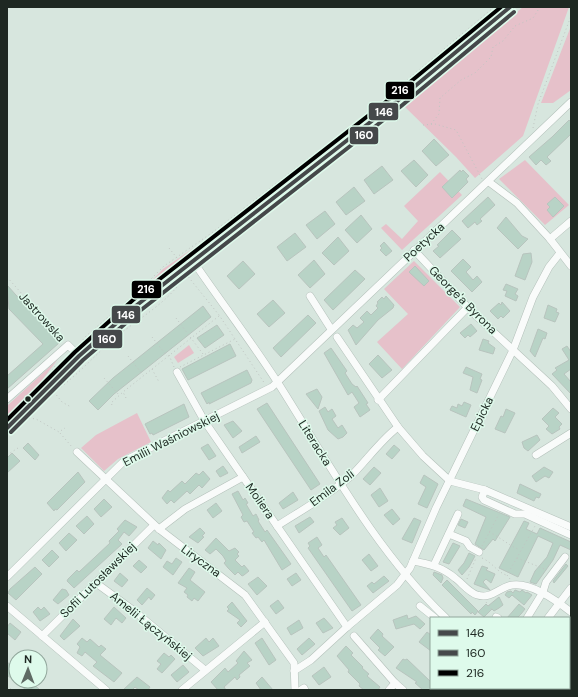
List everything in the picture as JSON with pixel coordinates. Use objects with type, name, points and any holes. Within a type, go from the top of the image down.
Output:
[{"type":"street","points":[[7,428],[76,353],[390,106],[510,7]]},
{"type":"street","name":"Poetycka","points":[[277,381],[414,250],[488,183],[571,102]]},
{"type":"street","points":[[488,183],[517,204],[550,239],[571,266]]},
{"type":"street","points":[[550,239],[571,221]]},
{"type":"street","name":"George'a Byrona","points":[[414,250],[468,307],[552,386],[571,409]]},
{"type":"street","name":"Epicka","points":[[294,671],[311,660],[346,627],[405,576],[436,508],[513,350],[533,297],[549,268],[560,253]]},
{"type":"street","name":"Literacka","points":[[193,261],[277,381],[374,536],[405,576],[445,617]]},
{"type":"street","points":[[310,296],[331,329]]},
{"type":"street","points":[[378,400],[468,307]]},
{"type":"street","points":[[337,337],[378,400],[398,427],[423,456],[450,481],[485,490],[571,527]]},
{"type":"street","points":[[7,399],[68,345]]},
{"type":"street","name":"Jastrowska","points":[[68,345],[76,353]]},
{"type":"street","name":"Moliera","points":[[177,372],[205,422],[346,627]]},
{"type":"street","name":"Emilii Waśniowskiej","points":[[7,577],[124,461],[205,422],[268,389],[277,381]]},
{"type":"street","name":"Emila Zoli","points":[[277,526],[341,484],[362,464],[384,439],[398,427]]},
{"type":"street","points":[[536,455],[571,433]]},
{"type":"street","name":"Liryczna","points":[[77,452],[157,527],[239,590],[265,622],[294,663],[295,690]]},
{"type":"street","name":"Sofii Lutosławskiej","points":[[42,636],[96,583],[157,527],[185,509],[243,477]]},
{"type":"street","points":[[485,490],[482,498],[484,500],[515,514],[525,514],[571,535]]},
{"type":"street","points":[[434,565],[458,514]]},
{"type":"street","points":[[449,534],[466,541],[478,554]]},
{"type":"street","points":[[528,617],[543,592],[546,582],[565,557]]},
{"type":"street","points":[[413,561],[434,565],[456,578],[471,592],[484,596],[514,585],[543,592],[571,612]]},
{"type":"street","name":"Amelii Łączyńskiej","points":[[96,583],[133,610],[205,670]]},
{"type":"street","points":[[549,617],[571,588]]},
{"type":"street","points":[[7,606],[106,690]]},
{"type":"street","points":[[420,606],[433,617]]},
{"type":"street","points":[[182,690],[265,622]]},
{"type":"street","points":[[354,636],[395,683],[403,690]]},
{"type":"street","points":[[389,690],[395,683]]},
{"type":"path","points":[[76,353],[86,336],[176,257],[213,232],[364,115],[494,7]]},
{"type":"path","points":[[431,124],[438,114],[440,98],[461,80],[475,73],[491,57],[493,48],[504,41],[515,26],[533,18],[540,7]]},
{"type":"path","points":[[530,142],[538,104],[571,16]]},
{"type":"path","points":[[423,125],[431,124],[456,130],[479,177],[488,183]]},
{"type":"path","points":[[168,248],[185,268]]},
{"type":"path","points":[[48,395],[54,392],[119,334],[163,300],[180,283],[186,274],[219,315],[268,389]]},
{"type":"path","name":"Jastrowska","points":[[7,278],[68,345]]},
{"type":"path","points":[[112,405],[111,403],[119,395],[219,315]]},
{"type":"path","points":[[176,318],[192,337],[203,354]]},
{"type":"path","points":[[152,337],[168,356],[176,369],[235,338]]},
{"type":"path","points":[[128,356],[143,376]]},
{"type":"path","points":[[41,384],[58,362]]},
{"type":"path","points":[[152,368],[159,382]]},
{"type":"path","points":[[104,378],[119,395]]},
{"type":"path","points":[[54,392],[62,402],[71,407]]},
{"type":"path","points":[[123,392],[126,398]]},
{"type":"path","points":[[29,418],[36,409]]},
{"type":"path","points":[[24,417],[36,419],[59,432],[74,448],[77,448],[77,452]]},
{"type":"path","points":[[59,432],[65,428]]},
{"type":"path","points":[[7,455],[18,448]]},
{"type":"path","points":[[507,575],[527,538],[532,534],[538,520]]},
{"type":"path","points":[[488,531],[503,538],[509,546],[521,551]]},
{"type":"path","points":[[478,554],[491,562],[500,572],[507,575],[514,585]]},
{"type":"path","points":[[517,557],[553,573]]},
{"type":"path","points":[[484,596],[487,604],[497,617]]},
{"type":"path","points":[[7,686],[12,690]]},
{"type":"shaded area","points":[[497,7],[506,7],[380,112],[147,293],[83,348],[77,349],[88,337],[142,291],[163,269],[214,234],[371,112]]},
{"type":"shaded area","points":[[523,7],[569,7],[523,136],[475,178],[456,157],[404,106]]},
{"type":"shaded area","points":[[571,26],[571,90],[553,103],[541,103]]},
{"type":"shaded area","points":[[525,160],[569,205],[545,225],[499,179]]},
{"type":"shaded area","points":[[440,172],[462,195],[402,250],[381,228],[386,224],[402,239],[418,221],[404,206]]},
{"type":"shaded area","points":[[414,261],[460,307],[402,369],[377,342],[408,314],[384,289]]},
{"type":"shaded area","points":[[189,345],[194,353],[178,363],[174,357]]},
{"type":"shaded area","points":[[72,355],[71,359],[7,423],[7,421],[43,385],[60,363]]},
{"type":"shaded area","points":[[58,359],[40,383],[7,416],[7,406]]},
{"type":"shaded area","points":[[137,413],[151,442],[118,459],[104,471],[81,448],[96,435]]},
{"type":"building","points":[[569,120],[571,122],[571,134],[547,157],[551,161],[546,165],[541,160],[536,165],[529,157]]},
{"type":"building","points":[[434,139],[449,155],[436,166],[422,151]]},
{"type":"building","points":[[414,160],[428,175],[416,187],[401,171]]},
{"type":"building","points":[[382,166],[393,180],[374,194],[364,180]]},
{"type":"building","points":[[460,170],[461,172],[463,170],[469,176],[466,179],[468,182],[452,198],[442,187]]},
{"type":"building","points":[[354,187],[365,201],[346,215],[336,202]]},
{"type":"building","points":[[488,197],[495,205],[480,219],[482,221],[477,225],[475,222],[468,228],[462,221]]},
{"type":"building","points":[[555,197],[564,206],[553,217],[547,210],[550,207],[547,204]]},
{"type":"building","points":[[325,211],[335,224],[317,239],[306,225]]},
{"type":"building","points":[[361,215],[372,229],[357,243],[345,230]]},
{"type":"building","points":[[506,217],[522,236],[528,239],[518,249],[497,228]]},
{"type":"building","points":[[452,230],[461,239],[440,258],[433,251]]},
{"type":"building","points":[[295,233],[306,247],[287,261],[277,247]]},
{"type":"building","points":[[338,237],[349,251],[334,265],[322,253]]},
{"type":"building","points":[[384,242],[392,251],[386,256],[380,250],[382,248],[380,246]]},
{"type":"building","points":[[531,253],[532,262],[525,280],[515,276],[523,254]]},
{"type":"building","points":[[463,259],[471,267],[466,272],[473,280],[477,276],[482,282],[472,292],[451,271]]},
{"type":"building","points":[[314,260],[325,274],[310,288],[298,275]]},
{"type":"building","points":[[243,261],[255,274],[239,289],[227,276]]},
{"type":"building","points":[[415,266],[429,281],[424,286],[409,272]]},
{"type":"building","points":[[355,270],[365,279],[333,310],[324,300]]},
{"type":"building","points":[[506,284],[518,289],[515,294],[518,296],[516,301],[505,296],[507,291],[503,290]]},
{"type":"building","points":[[7,285],[59,343],[7,389],[7,376],[43,344],[9,309]]},
{"type":"building","points":[[386,296],[394,305],[393,308],[378,320],[356,345],[348,330],[353,325],[357,328],[364,322],[360,318],[367,311],[371,315],[378,308],[376,306],[378,303],[377,302],[382,297],[384,299]]},
{"type":"building","points":[[273,300],[285,313],[269,327],[257,314]]},
{"type":"building","points":[[502,302],[510,311],[503,318],[501,316],[498,319],[490,311],[499,303],[501,305]]},
{"type":"building","points":[[548,305],[557,309],[556,312],[559,313],[555,322],[544,318]]},
{"type":"building","points":[[203,306],[211,317],[114,394],[98,410],[89,401],[113,378]]},
{"type":"building","points":[[308,315],[316,323],[281,357],[273,348]]},
{"type":"building","points":[[471,324],[477,331],[470,337],[468,335],[465,338],[460,333]]},
{"type":"building","points":[[217,325],[224,335],[205,348],[197,338]]},
{"type":"building","points":[[538,329],[547,333],[545,339],[543,338],[535,357],[530,351]]},
{"type":"building","points":[[483,339],[489,341],[488,343],[495,348],[493,354],[479,350]]},
{"type":"building","points":[[230,344],[236,356],[188,380],[182,369]]},
{"type":"building","points":[[567,346],[571,352],[571,369],[564,374],[571,382],[571,394],[552,374],[557,370],[555,368],[569,360],[562,349]]},
{"type":"building","points":[[331,348],[347,371],[345,373],[352,384],[356,387],[357,386],[368,403],[366,404],[370,410],[360,417],[354,407],[359,403],[352,392],[348,395],[324,353]]},
{"type":"building","points":[[378,355],[392,370],[382,378],[369,364]]},
{"type":"building","points":[[466,367],[482,374],[480,379],[482,380],[477,393],[470,390],[473,377],[463,373]]},
{"type":"building","points":[[247,370],[252,380],[251,383],[207,404],[201,393]]},
{"type":"building","points":[[317,389],[322,397],[318,409],[306,394]]},
{"type":"building","points":[[464,402],[471,405],[466,417],[450,410],[452,406],[457,408],[458,404],[462,406]]},
{"type":"building","points":[[267,403],[320,484],[311,490],[257,409]]},
{"type":"building","points":[[184,404],[189,417],[153,435],[152,433],[150,434],[145,424]]},
{"type":"building","points":[[325,407],[328,412],[332,409],[336,416],[332,419],[338,428],[342,425],[347,433],[343,437],[338,439],[328,430],[319,411]]},
{"type":"building","points":[[553,408],[559,413],[555,417],[562,424],[559,427],[560,429],[552,434],[546,429],[549,426],[542,419]]},
{"type":"building","points":[[506,409],[515,413],[505,433],[495,429],[501,416],[503,417]]},
{"type":"building","points":[[233,421],[242,431],[233,438],[224,425]]},
{"type":"building","points":[[537,435],[540,440],[528,451],[524,448],[522,442]]},
{"type":"building","points":[[256,436],[260,442],[242,453],[239,447]]},
{"type":"building","points":[[28,443],[39,455],[35,460],[23,448]]},
{"type":"building","points":[[208,444],[216,456],[209,460],[201,448]]},
{"type":"building","points":[[394,445],[400,450],[392,459],[386,454]]},
{"type":"building","points":[[12,453],[20,461],[7,473],[7,458]]},
{"type":"building","points":[[223,466],[228,473],[220,477],[216,471]]},
{"type":"building","points":[[374,467],[381,473],[370,485],[363,479]]},
{"type":"building","points":[[544,467],[553,472],[549,478],[545,476],[536,482],[532,476]]},
{"type":"building","points":[[203,471],[210,479],[202,488],[199,485],[190,494],[187,491],[174,503],[171,500],[167,504],[162,498],[168,490],[170,492],[182,481],[185,484],[196,473],[199,475]]},
{"type":"building","points":[[78,472],[85,482],[57,510],[55,509],[54,511],[47,503]]},
{"type":"building","points":[[424,475],[438,484],[427,508],[418,504],[426,487],[420,483]]},
{"type":"building","points":[[520,484],[541,494],[539,498],[536,497],[534,501],[517,493]]},
{"type":"building","points":[[380,488],[388,501],[379,507],[371,495]]},
{"type":"building","points":[[238,491],[243,500],[245,498],[248,503],[246,504],[253,516],[256,514],[259,520],[258,521],[265,532],[267,530],[291,564],[282,570],[264,540],[262,542],[258,537],[256,538],[247,521],[244,522],[241,517],[243,515],[232,494]]},
{"type":"building","points":[[293,492],[298,500],[283,509],[279,503]]},
{"type":"building","points":[[104,499],[112,507],[101,517],[94,509]]},
{"type":"building","points":[[466,499],[510,517],[495,541],[493,539],[484,550],[475,544],[486,517],[463,506]]},
{"type":"building","points":[[216,503],[222,511],[213,518],[207,510]]},
{"type":"building","points":[[392,509],[400,519],[393,525],[384,515]]},
{"type":"building","points":[[87,516],[94,524],[84,534],[76,526]]},
{"type":"building","points":[[310,517],[314,522],[299,533],[295,526]]},
{"type":"building","points":[[342,518],[349,528],[340,535],[333,528],[337,525],[335,522]]},
{"type":"building","points":[[414,518],[421,521],[412,543],[402,539]]},
{"type":"building","points":[[461,519],[468,522],[465,528],[458,525]]},
{"type":"building","points":[[125,520],[137,527],[129,536],[124,532],[118,540],[122,544],[74,588],[67,581],[68,579],[77,570],[79,572],[110,543],[109,541],[119,531],[117,529]]},
{"type":"building","points":[[524,521],[529,523],[526,529],[537,534],[540,528],[571,542],[571,550],[560,545],[553,560],[536,584],[530,582],[535,571],[547,557],[553,543],[538,536],[518,577],[499,568]]},
{"type":"building","points":[[200,528],[205,533],[202,536],[204,537],[198,543],[189,537]]},
{"type":"building","points":[[69,533],[77,540],[66,551],[59,543]]},
{"type":"building","points":[[317,537],[322,545],[318,548],[324,557],[326,555],[361,605],[352,611],[308,548],[310,546],[308,543]]},
{"type":"building","points":[[216,538],[229,551],[235,548],[239,552],[237,554],[239,556],[235,560],[242,567],[244,565],[249,571],[242,576],[238,572],[235,575],[224,563],[226,561],[216,549],[210,554],[205,550]]},
{"type":"building","points":[[153,541],[158,545],[159,543],[166,550],[161,559],[148,548]]},
{"type":"building","points":[[453,543],[460,546],[449,564],[443,562]]},
{"type":"building","points":[[52,550],[59,557],[49,567],[42,560]]},
{"type":"building","points":[[469,553],[475,556],[469,567],[462,575],[458,570],[464,563]]},
{"type":"building","points":[[369,554],[378,566],[371,571],[362,560]]},
{"type":"building","points":[[176,558],[182,562],[173,575],[163,567],[167,561],[172,564]]},
{"type":"building","points":[[139,560],[147,567],[141,573],[133,566]]},
{"type":"building","points":[[566,564],[568,566],[554,583],[553,581]]},
{"type":"building","points":[[482,566],[488,568],[486,570],[495,574],[491,583],[486,579],[483,582],[490,590],[474,584]]},
{"type":"building","points":[[35,567],[42,574],[16,600],[8,593],[10,589]]},
{"type":"building","points":[[189,568],[195,572],[190,580],[205,592],[198,601],[194,598],[192,601],[187,597],[188,595],[184,592],[187,588],[178,583]]},
{"type":"building","points":[[434,572],[442,575],[443,578],[441,583],[433,575]]},
{"type":"building","points":[[120,573],[128,580],[122,587],[114,581]]},
{"type":"building","points":[[296,573],[301,580],[292,586],[287,579]]},
{"type":"building","points":[[384,576],[389,581],[373,593],[367,586],[372,582],[374,584]]},
{"type":"building","points":[[258,577],[267,586],[257,595],[248,584]]},
{"type":"building","points":[[447,580],[478,611],[475,615],[472,612],[471,614],[442,585]]},
{"type":"building","points":[[147,588],[155,595],[151,600],[149,597],[142,605],[137,600]]},
{"type":"building","points":[[62,589],[66,590],[69,595],[58,604],[53,600]]},
{"type":"building","points":[[515,590],[520,592],[522,590],[532,595],[524,605],[512,595],[509,598],[505,595],[507,592],[511,591],[513,593]]},
{"type":"building","points":[[499,597],[503,605],[499,608],[494,611],[492,609],[484,617],[478,612],[486,604],[488,606]]},
{"type":"building","points":[[278,600],[284,608],[276,614],[270,606]]},
{"type":"building","points":[[232,602],[247,621],[241,627],[237,623],[240,620],[227,611],[229,609],[227,607]]},
{"type":"building","points":[[519,604],[525,609],[518,617],[508,617]]},
{"type":"building","points":[[38,607],[41,610],[44,607],[50,614],[40,621],[33,612]]},
{"type":"building","points":[[114,607],[126,618],[122,623],[116,618],[111,625],[104,619]]},
{"type":"building","points":[[407,615],[408,619],[416,616],[425,624],[420,629],[414,624],[396,629],[393,620]]},
{"type":"building","points":[[324,618],[333,628],[323,633],[316,623]]},
{"type":"building","points":[[73,619],[80,626],[64,640],[60,636]]},
{"type":"building","points":[[299,620],[303,628],[291,635],[287,628]]},
{"type":"building","points":[[10,623],[21,632],[15,640],[7,633],[7,627]]},
{"type":"building","points":[[378,629],[383,634],[382,636],[394,647],[385,656],[378,650],[380,648],[370,638]]},
{"type":"building","points":[[427,632],[430,634],[430,650],[419,642]]},
{"type":"building","points":[[82,638],[87,642],[90,639],[99,647],[101,645],[106,649],[100,655],[122,673],[114,682],[93,666],[97,662],[85,652],[82,656],[77,653],[80,647],[77,644]]},
{"type":"building","points":[[206,638],[209,642],[213,638],[219,646],[203,656],[195,648]]},
{"type":"building","points":[[262,638],[276,660],[269,665],[255,643]]},
{"type":"building","points":[[309,638],[315,644],[302,655],[297,649]]},
{"type":"building","points":[[346,646],[353,653],[351,655],[369,674],[367,676],[380,687],[378,690],[364,690],[348,672],[349,670],[337,656]]},
{"type":"building","points":[[244,651],[252,660],[247,663],[250,666],[239,675],[240,677],[237,680],[235,677],[224,687],[226,690],[218,690],[211,682],[225,668],[228,672],[238,663],[236,661]]},
{"type":"building","points":[[164,653],[169,657],[171,655],[175,659],[162,673],[157,669],[161,664],[157,661]]},
{"type":"building","points":[[403,659],[407,659],[430,681],[431,690],[423,690],[415,683],[417,682],[396,668]]},
{"type":"building","points":[[7,662],[8,676],[7,675]]},
{"type":"building","points":[[183,665],[189,672],[177,682],[171,675]]},
{"type":"building","points":[[324,667],[331,677],[319,685],[312,676]]},
{"type":"building","points":[[137,677],[150,687],[148,690],[139,690],[135,687],[132,690],[123,690]]},
{"type":"building","points":[[262,677],[273,690],[261,690],[256,683]]},
{"type":"building","points":[[25,689],[40,690],[26,690]]},
{"type":"transit line","name":"216","points":[[7,420],[75,352],[133,300],[392,97],[501,7]]},
{"type":"transit line","name":"146","points":[[7,428],[79,356],[137,305],[396,102],[510,7]]},
{"type":"transit line","name":"160","points":[[11,432],[83,360],[141,310],[400,107],[514,12]]}]
